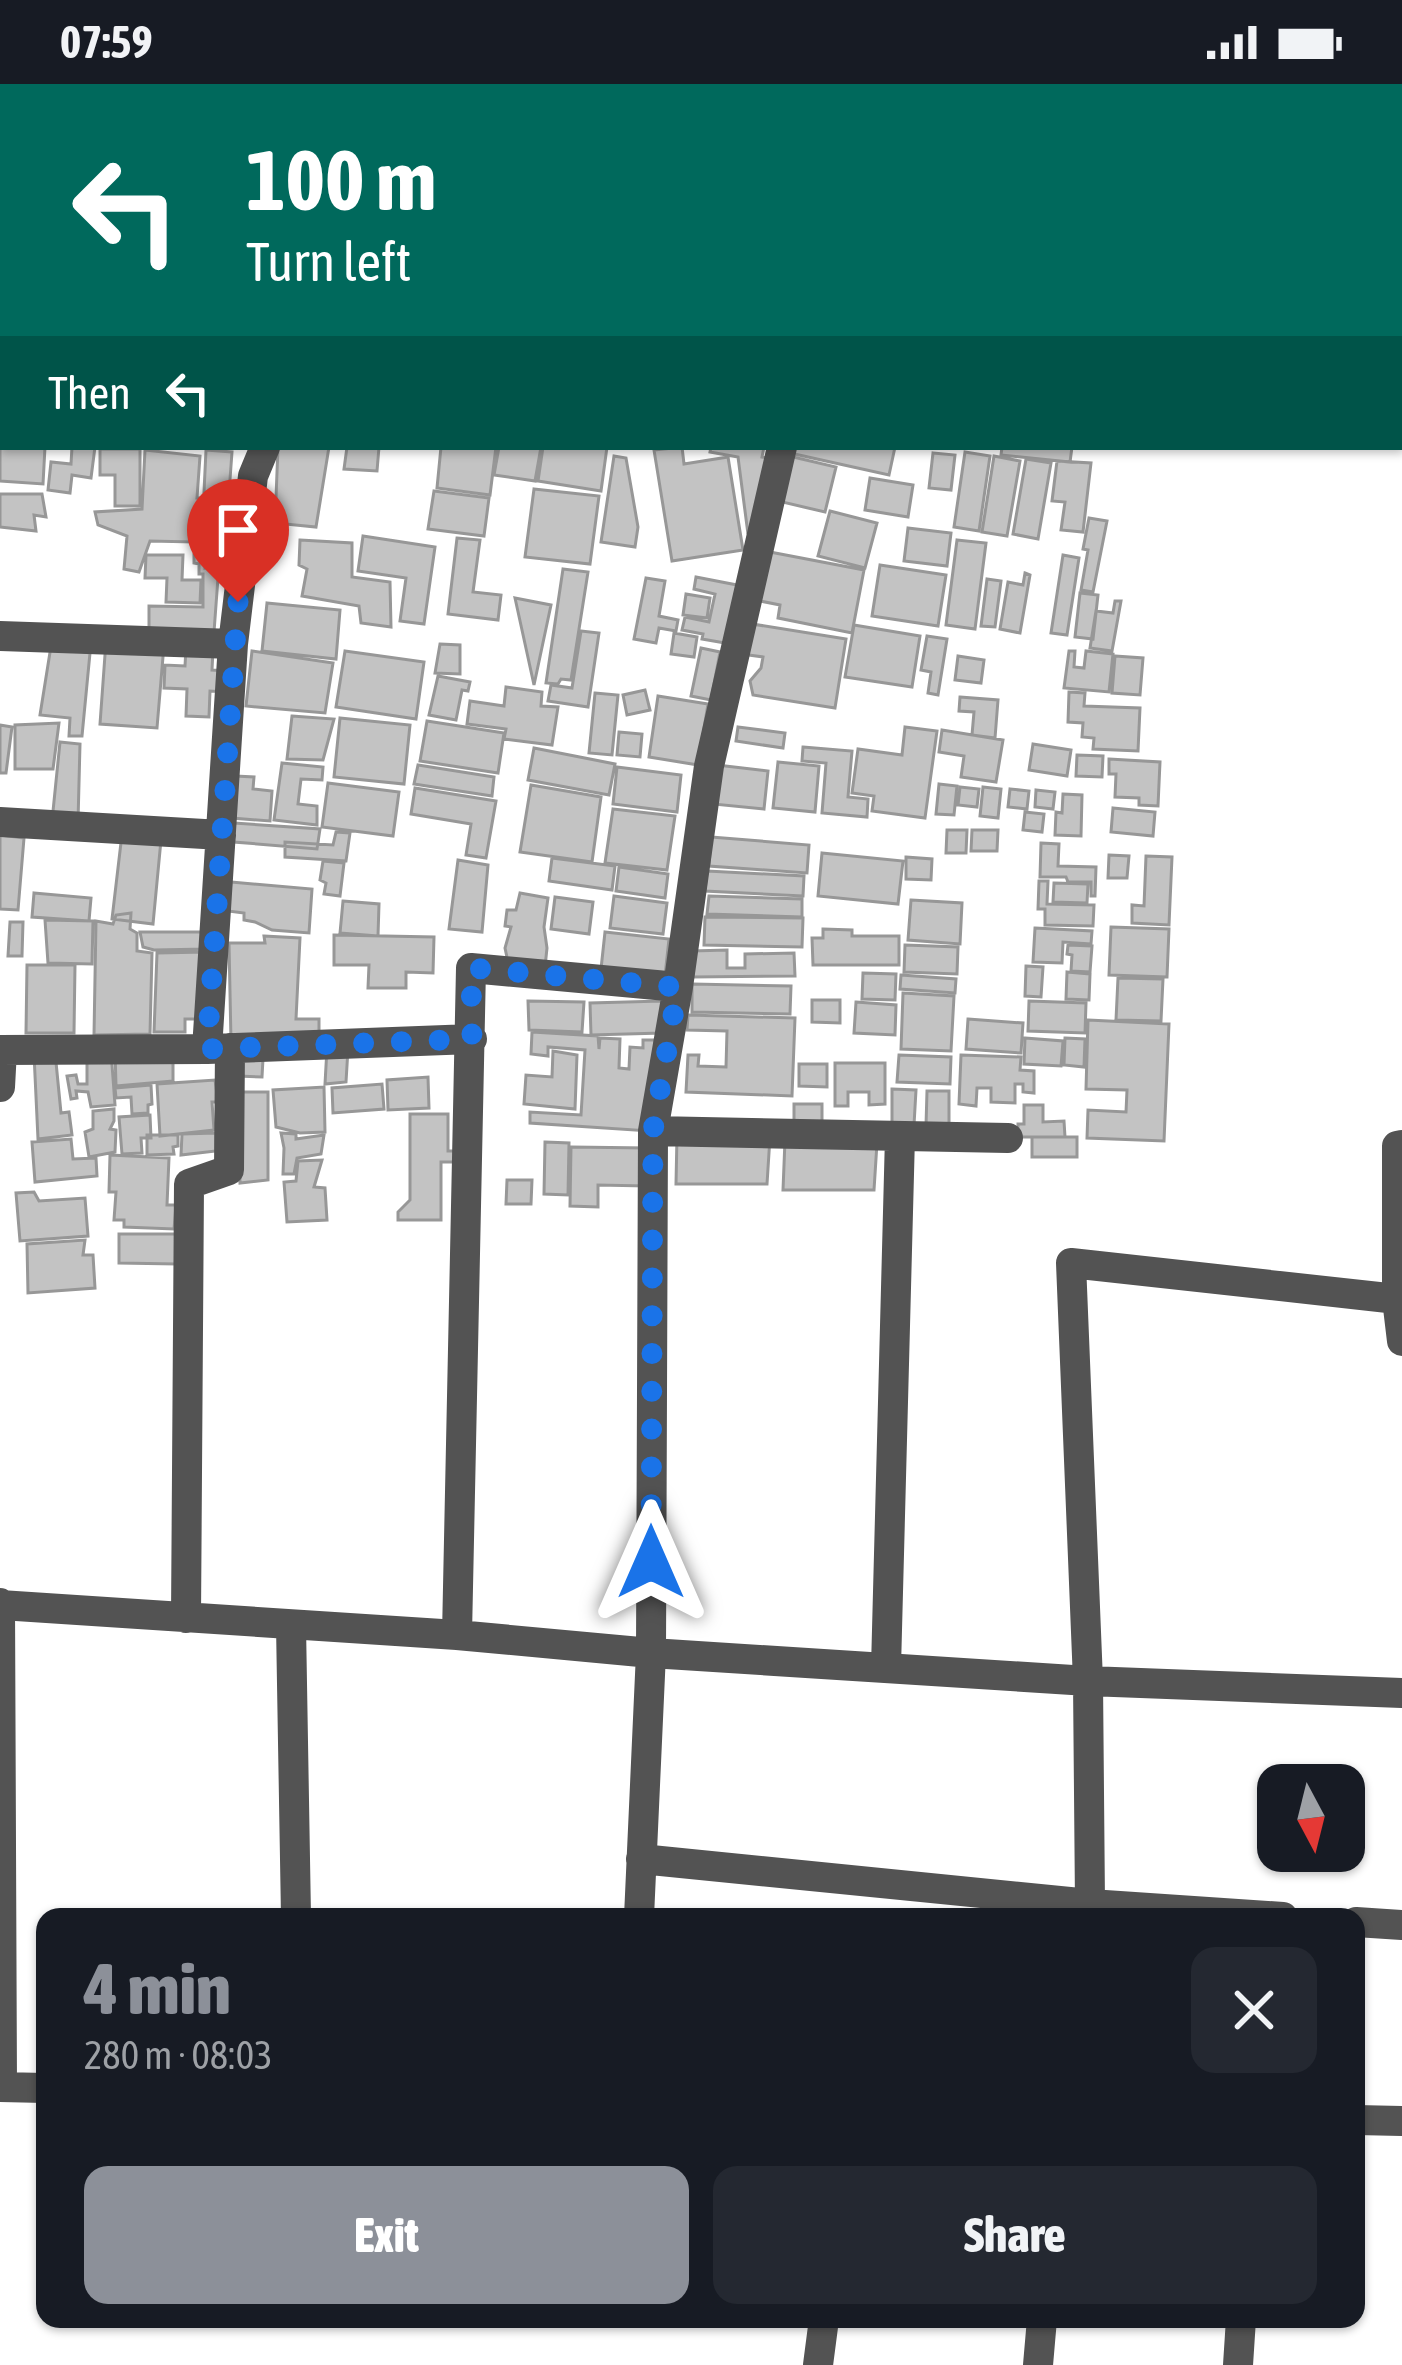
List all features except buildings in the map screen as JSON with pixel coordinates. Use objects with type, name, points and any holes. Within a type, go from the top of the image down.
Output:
[{"type":"street","points":[[186,1618],[189,1184],[230,1170],[218,1049],[221,835],[233,644],[253,476],[265,450]]},
{"type":"street","points":[[639,1908],[650,1653],[653,1131],[709,766],[781,450]]},
{"type":"street","points":[[0,636],[233,644]]},
{"type":"street","points":[[0,822],[221,835]]},
{"type":"street","points":[[458,1635],[471,968],[678,987]]},
{"type":"street","points":[[0,1087],[1,1050],[218,1049],[472,1039]]},
{"type":"street","points":[[653,1131],[1008,1138]]},
{"type":"street","points":[[886,1668],[900,1136]]},
{"type":"street","points":[[1402,1145],[1397,1145],[1396,1299],[1402,1341]]},
{"type":"street","points":[[1090,1904],[1088,1681],[1071,1263],[1396,1299]]},
{"type":"street","points":[[36,2088],[1,2087],[0,1604],[650,1653],[1088,1681],[1402,1694]]},
{"type":"street","points":[[291,1625],[296,1908]]},
{"type":"street","points":[[641,1859],[1149,1908]]},
{"type":"street","points":[[1365,1923],[1402,1925]]},
{"type":"street","points":[[1365,2120],[1402,2121]]},
{"type":"street","points":[[818,2365],[823,2328]]},
{"type":"street","points":[[1038,2365],[1041,2328]]},
{"type":"street","points":[[1238,2365],[1240,2328]]},
{"type":"route","points":[[238,602],[207,1049],[472,1039],[471,968],[678,987],[653,1131],[651,1562]]}]
